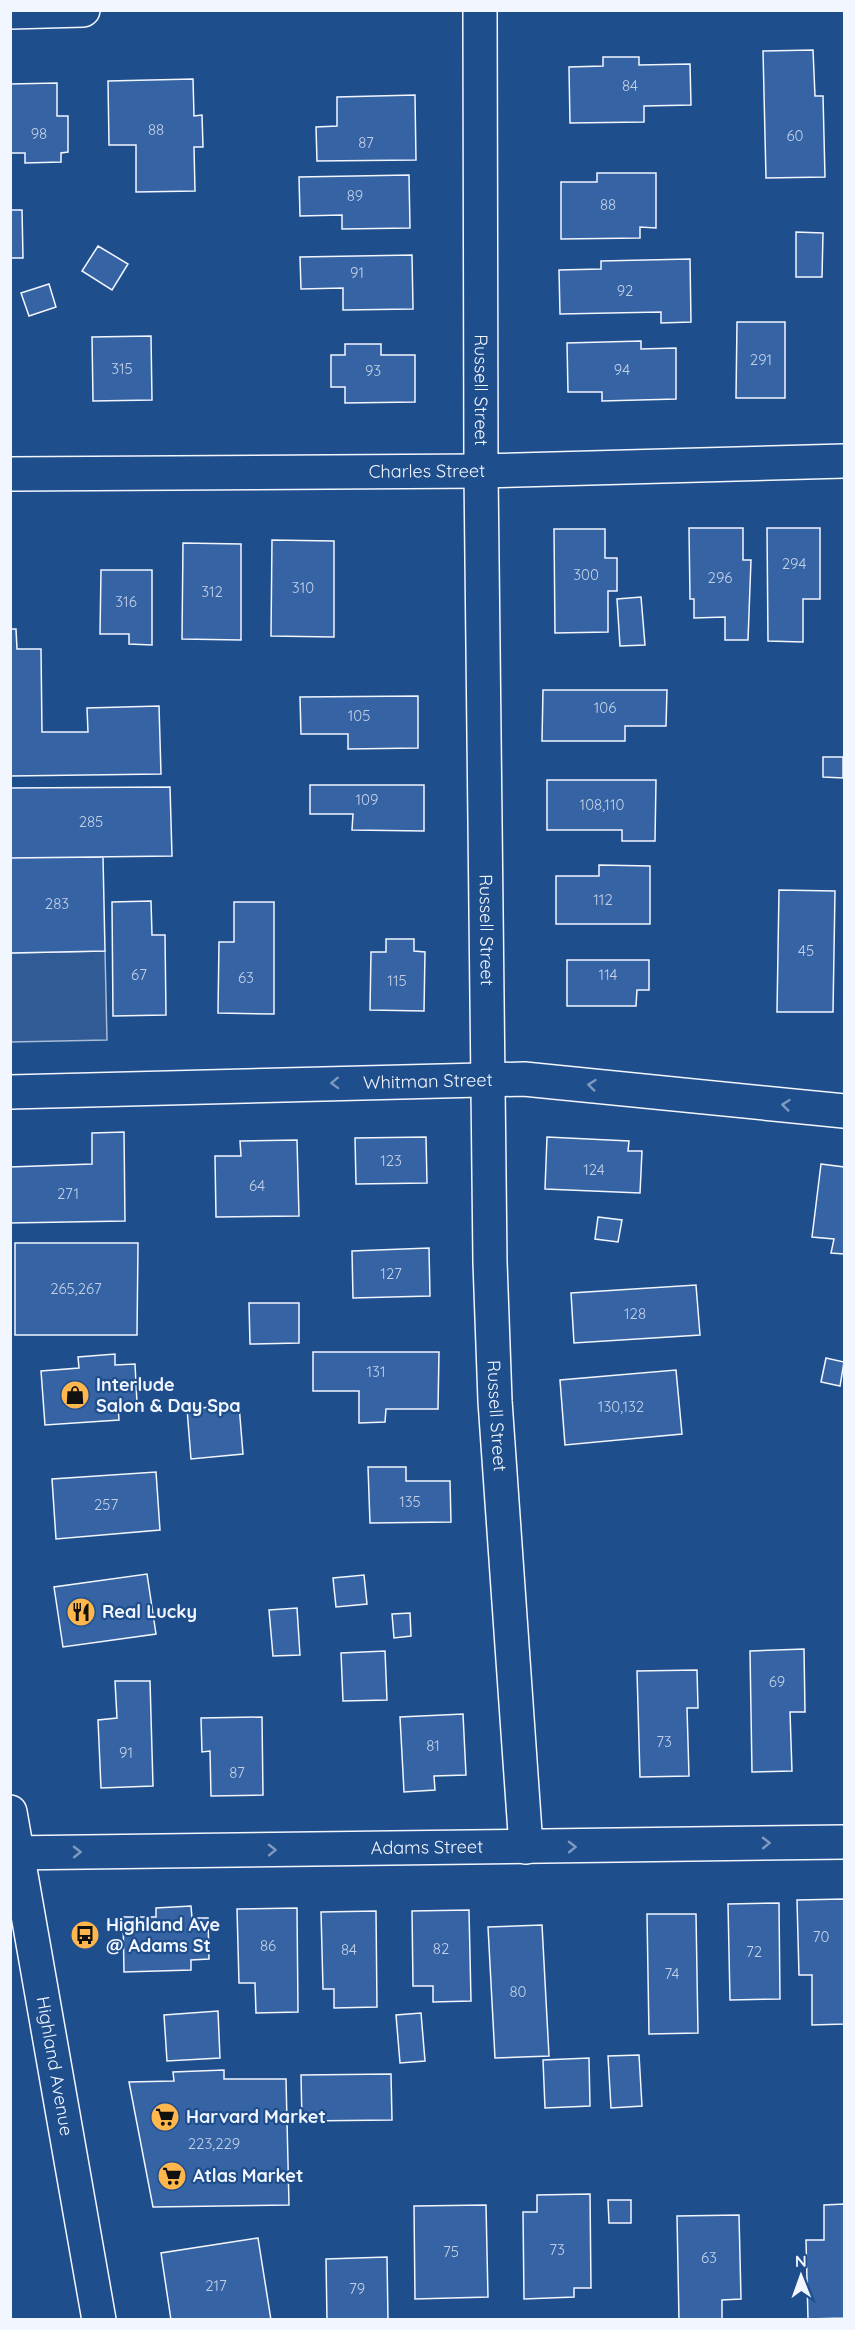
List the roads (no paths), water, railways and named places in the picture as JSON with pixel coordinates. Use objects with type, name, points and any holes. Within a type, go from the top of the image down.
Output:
[{"type":"street","points":[[10,12],[83,10]]},
{"type":"street","name":"Russell Street","points":[[480,10],[481,471],[487,1079],[495,1401],[526,1847]]},
{"type":"street","name":"Charles Street","points":[[10,474],[481,471],[844,461]]},
{"type":"street","name":"Whitman Street","points":[[10,1092],[487,1079],[547,1080],[844,1111]]},
{"type":"street","name":"Highland Avenue","points":[[10,1812],[14,1853],[99,2319]]},
{"type":"street","name":"Adams Street","points":[[14,1853],[844,1842]]},
{"type":"place","name":"Interlude Salon & Day Spa","points":[[75,1395]]},
{"type":"place","name":"Real Lucky","points":[[81,1612]]},
{"type":"place","name":"Highland Ave @ Adams St","points":[[85,1935]]},
{"type":"place","name":"Harvard Market","points":[[165,2117]]},
{"type":"place","name":"Atlas Market","points":[[172,2176]]}]
